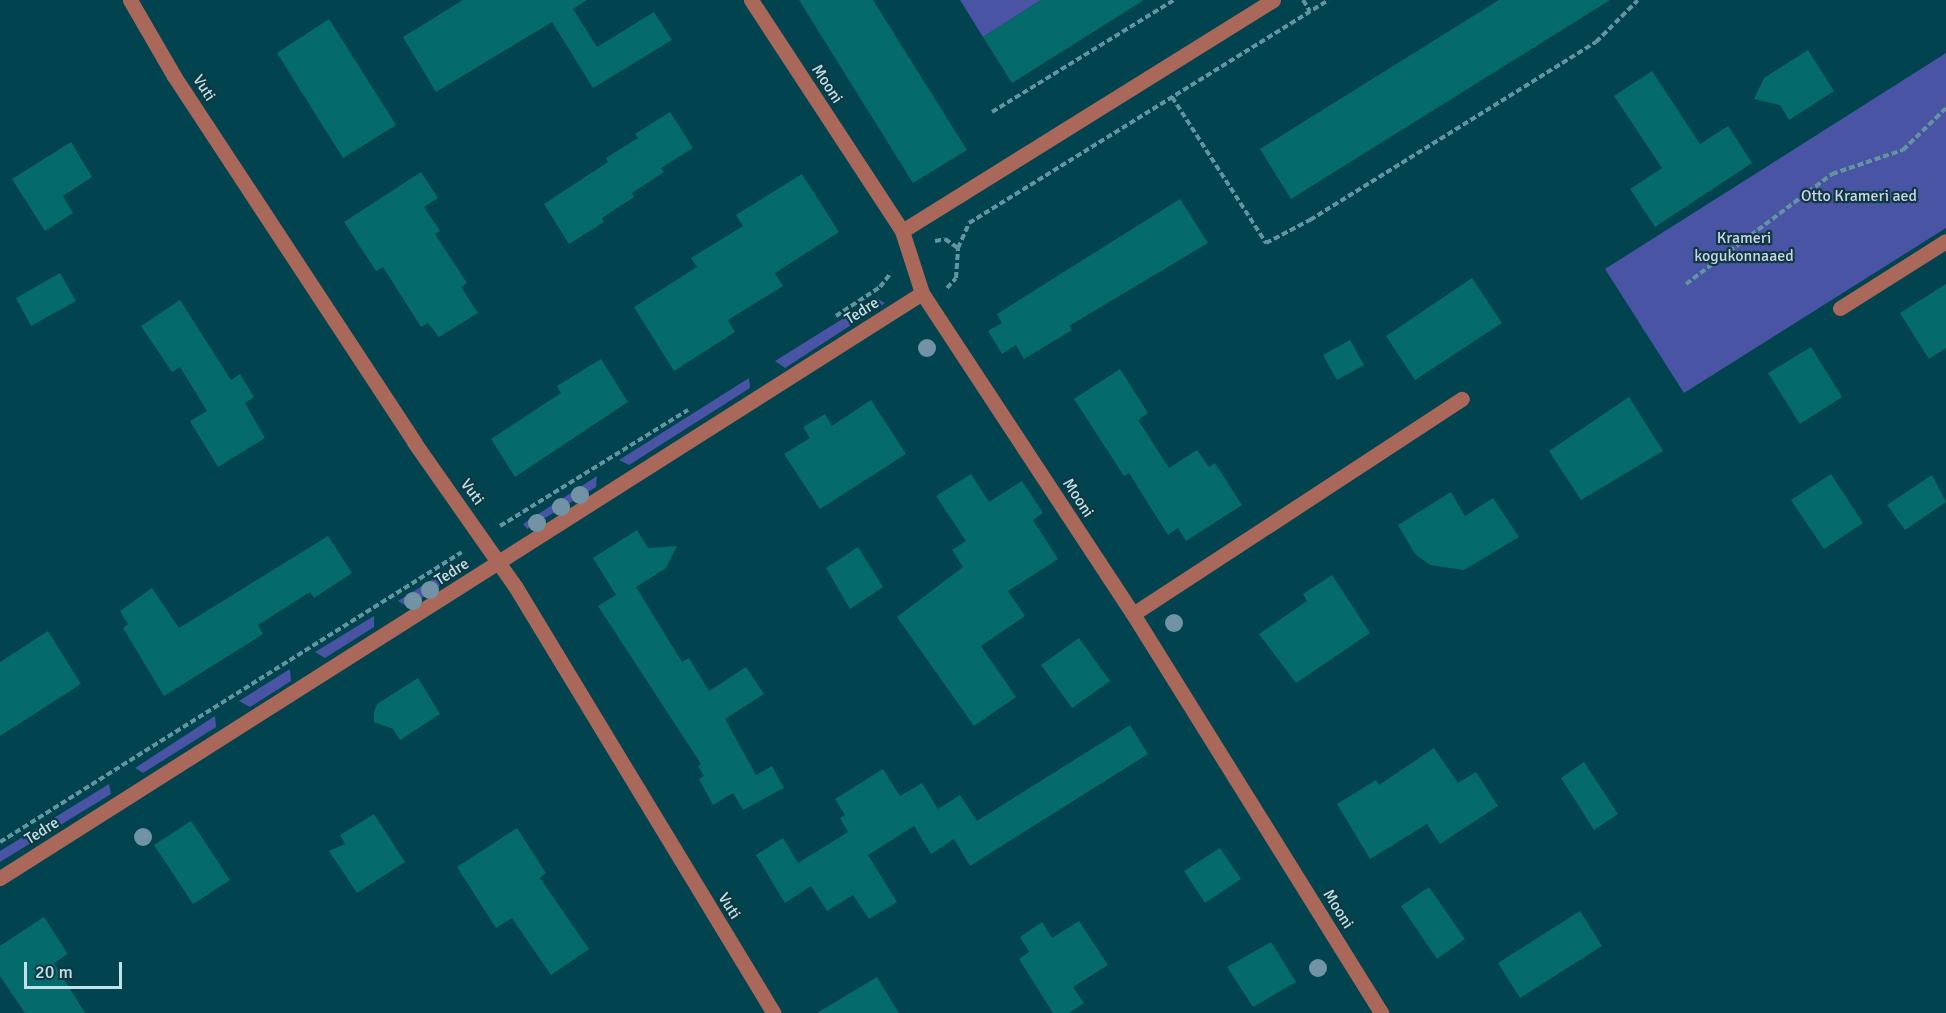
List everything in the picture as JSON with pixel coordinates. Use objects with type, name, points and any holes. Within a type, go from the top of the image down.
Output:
[{"type":"street","name":"Vuti","points":[[130,0],[174,76],[407,432],[500,563],[774,1013]]},
{"type":"street","name":"Mooni","points":[[751,0],[902,231],[922,293],[1133,614],[1381,1013]]},
{"type":"street","points":[[902,231],[1273,0]]},
{"type":"street","points":[[1840,308],[1946,242]]},
{"type":"street","name":"Tedre","points":[[0,878],[500,563],[922,293]]},
{"type":"street","points":[[1133,614],[1462,399]]},
{"type":"path","points":[[992,112],[1174,0]]},
{"type":"path","points":[[1303,0],[1310,11]]},
{"type":"path","points":[[948,298],[945,290],[956,278],[958,248],[969,223],[1328,0]]},
{"type":"path","points":[[1172,97],[1266,243],[1310,220],[1596,42],[1638,0]]},
{"type":"path","points":[[1686,284],[1832,174],[1903,150],[1946,108]]},
{"type":"path","points":[[830,320],[880,287],[895,267]]},
{"type":"path","points":[[495,530],[693,407]]},
{"type":"path","points":[[0,842],[471,546]]},
{"type":"green space","points":[[960,0],[1041,0],[983,37]]},
{"type":"green space","name":"Otto Krameri aed","points":[[1946,53],[1946,228],[1684,393],[1605,269]]},
{"type":"green space","points":[[876,298],[885,303],[785,368],[775,361]]},
{"type":"green space","points":[[749,378],[750,388],[629,465],[619,460]]},
{"type":"green space","points":[[597,476],[596,487],[527,529],[523,524]]},
{"type":"green space","points":[[444,572],[451,578],[408,607],[398,601]]},
{"type":"green space","points":[[374,616],[374,627],[325,658],[315,652]]},
{"type":"green space","points":[[290,669],[291,681],[250,707],[239,701]]},
{"type":"green space","points":[[215,716],[216,727],[143,773],[135,768]]},
{"type":"green space","points":[[109,784],[111,794],[0,862],[0,851]]},
{"type":"building","points":[[463,0],[587,0],[573,9],[597,47],[654,12],[672,40],[593,88],[552,22],[436,92],[403,37]]},
{"type":"building","points":[[799,0],[873,0],[967,150],[913,183]]},
{"type":"building","points":[[1041,0],[1144,0],[1012,83],[983,37]]},
{"type":"building","points":[[1499,0],[1610,0],[1291,199],[1260,149]]},
{"type":"building","points":[[329,19],[396,125],[343,158],[277,53]]},
{"type":"building","points":[[1808,50],[1834,91],[1789,120],[1780,105],[1754,99],[1764,78]]},
{"type":"building","points":[[1652,71],[1700,144],[1728,126],[1752,163],[1655,227],[1630,189],[1662,168],[1614,96]]},
{"type":"building","points":[[670,112],[693,148],[661,168],[664,172],[632,193],[634,197],[602,218],[604,222],[569,244],[544,204],[608,162],[606,158],[638,138],[635,134]]},
{"type":"building","points":[[71,142],[92,177],[63,196],[73,213],[45,231],[12,179]]},
{"type":"building","points":[[421,172],[438,198],[424,207],[440,231],[435,234],[467,283],[461,287],[478,313],[439,337],[428,323],[421,327],[383,267],[376,271],[344,222]]},
{"type":"building","points":[[802,174],[839,232],[775,273],[783,286],[728,320],[735,332],[674,371],[634,307],[697,267],[691,258],[743,226],[736,215]]},
{"type":"building","points":[[1180,199],[1208,243],[1069,326],[1072,330],[1024,359],[1016,345],[1002,354],[988,331],[1002,323],[997,314]]},
{"type":"building","points":[[60,273],[76,301],[31,326],[16,298]]},
{"type":"building","points":[[1472,278],[1502,323],[1415,380],[1386,336]]},
{"type":"building","points":[[1946,284],[1946,348],[1929,359],[1900,313]]},
{"type":"building","points":[[180,300],[231,380],[240,374],[254,397],[245,403],[265,438],[218,467],[190,421],[207,411],[180,367],[172,372],[141,326]]},
{"type":"building","points":[[1350,340],[1364,365],[1337,380],[1323,355]]},
{"type":"building","points":[[1811,347],[1842,397],[1800,424],[1768,373]]},
{"type":"building","points":[[601,359],[628,402],[515,477],[491,439],[561,393],[557,386]]},
{"type":"building","points":[[1120,369],[1148,413],[1138,420],[1169,468],[1197,450],[1209,467],[1215,463],[1242,505],[1186,541],[1178,528],[1168,535],[1129,473],[1124,476],[1074,399]]},
{"type":"building","points":[[1629,397],[1663,451],[1581,500],[1549,451]]},
{"type":"building","points":[[871,400],[906,454],[820,509],[784,454],[810,438],[803,427],[825,414],[832,426]]},
{"type":"building","points":[[971,474],[989,502],[1022,481],[1043,513],[1033,520],[1058,559],[1008,591],[1025,616],[981,646],[1016,697],[974,726],[897,617],[963,567],[952,550],[966,541],[936,496]]},
{"type":"building","points":[[1831,474],[1863,523],[1824,549],[1791,500]]},
{"type":"building","points":[[1932,475],[1946,502],[1905,530],[1887,505]]},
{"type":"building","points":[[1451,492],[1465,516],[1493,498],[1519,537],[1464,570],[1430,565],[1415,554],[1398,525]]},
{"type":"building","points":[[637,530],[648,548],[677,546],[666,568],[636,587],[682,662],[689,658],[709,691],[746,667],[764,694],[725,719],[756,775],[772,766],[784,788],[743,810],[733,793],[713,805],[699,779],[704,776],[698,766],[701,764],[598,606],[616,595],[593,558]]},
{"type":"building","points":[[328,536],[352,573],[314,598],[310,592],[258,625],[263,634],[164,696],[123,628],[128,624],[120,611],[152,588],[179,628]]},
{"type":"building","points":[[858,547],[883,587],[850,609],[826,568]]},
{"type":"building","points":[[1332,575],[1370,633],[1296,683],[1259,634],[1307,601],[1303,594]]},
{"type":"building","points":[[48,631],[81,684],[0,736],[0,662]]},
{"type":"building","points":[[1079,638],[1110,681],[1072,708],[1041,665]]},
{"type":"building","points":[[418,678],[440,714],[400,740],[393,729],[374,722],[374,712],[377,704]]},
{"type":"building","points":[[1130,725],[1148,754],[970,866],[954,839],[931,854],[914,826],[868,855],[897,902],[869,919],[853,895],[827,911],[811,886],[785,903],[756,855],[783,838],[798,863],[848,832],[840,818],[845,815],[835,799],[883,769],[900,796],[922,783],[938,809],[960,795],[977,821]]},
{"type":"building","points":[[1434,748],[1458,783],[1476,772],[1498,806],[1440,844],[1427,824],[1370,859],[1337,804],[1376,780],[1379,785]]},
{"type":"building","points":[[1584,762],[1618,814],[1594,830],[1561,778]]},
{"type":"building","points":[[374,814],[405,862],[357,893],[329,851],[345,844],[340,835]]},
{"type":"building","points":[[191,821],[230,880],[193,904],[154,845]]},
{"type":"building","points":[[517,828],[546,873],[540,878],[589,949],[551,975],[512,918],[496,928],[457,867]]},
{"type":"building","points":[[1220,848],[1241,879],[1205,903],[1184,871]]},
{"type":"building","points":[[1429,887],[1465,939],[1437,959],[1401,906]]},
{"type":"building","points":[[1580,911],[1602,946],[1520,998],[1498,963]]},
{"type":"building","points":[[44,917],[68,954],[54,963],[85,1013],[25,1013],[0,976],[0,946]]},
{"type":"building","points":[[1079,921],[1108,965],[1073,987],[1084,1003],[1069,1013],[1053,1013],[1019,959],[1029,952],[1020,937],[1042,922],[1052,938]]},
{"type":"building","points":[[1271,942],[1296,982],[1253,1007],[1227,967]]},
{"type":"building","points":[[877,977],[899,1013],[817,1013]]},
{"type":"park label","name":"Krameri kogukonnaaed","points":[[1744,247]]}]
